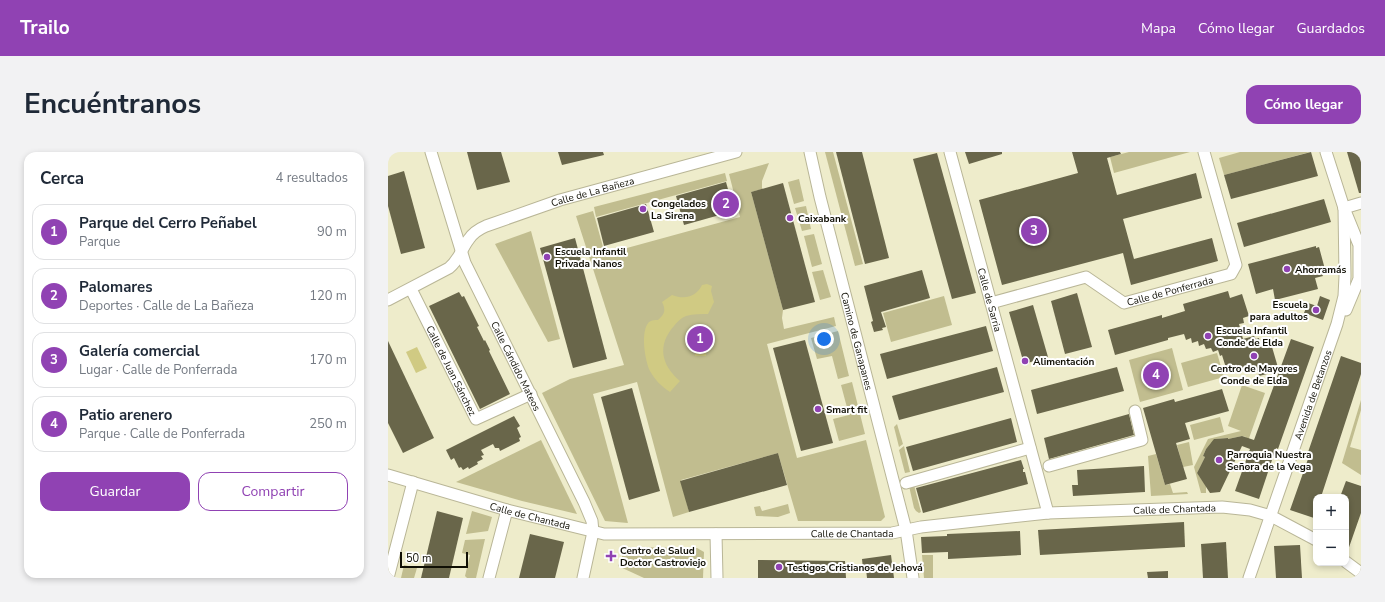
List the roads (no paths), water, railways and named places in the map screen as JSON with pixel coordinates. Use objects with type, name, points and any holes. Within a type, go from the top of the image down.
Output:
[{"type":"street","name":"Calle Cándido Mateos","points":[[431,152],[458,237],[461,252],[592,520],[593,532],[583,578]]},
{"type":"street","name":"Calle de La Bañeza","points":[[388,300],[449,268],[456,262],[468,240],[478,230],[526,211],[560,200],[736,152]]},
{"type":"street","name":"Camino de Ganapanes","points":[[810,152],[820,197],[906,530],[914,578]]},
{"type":"street","name":"Calle de Sarria","points":[[950,152],[1048,513]]},
{"type":"street","name":"Calle de Ponferrada","points":[[991,303],[1086,278],[1124,303],[1231,274],[1236,265],[1204,152]]},
{"type":"street","name":"Avenida de Betanzos","points":[[1326,152],[1344,208],[1360,245],[1360,278],[1346,310],[1337,324]]},
{"type":"street","points":[[1344,208],[1361,203]]},
{"type":"street","name":"Avenida de Betanzos","points":[[1249,578],[1337,324],[1344,296],[1344,208]]},
{"type":"street","points":[[1344,236],[1360,245]]},
{"type":"street","name":"Calle de Juan Sánchez","points":[[411,289],[476,420],[530,394]]},
{"type":"street","points":[[1049,466],[1142,440],[1134,411]]},
{"type":"street","points":[[906,483],[1030,448]]},
{"type":"street","name":"Calle de Chantada","points":[[388,475],[507,510],[604,534],[892,533],[921,527],[1048,513],[1222,507],[1250,510],[1271,516],[1313,538]]},
{"type":"street","points":[[388,578],[413,482]]},
{"type":"street","points":[[489,578],[507,510]]},
{"type":"street","points":[[716,534],[717,578]]},
{"type":"street","points":[[1349,565],[1358,573]]},
{"type":"place","name":"Palomares","points":[[726,204]]},
{"type":"place","name":"Congelados La Sirena","points":[[643,209]]},
{"type":"place","name":"Caixabank","points":[[790,218]]},
{"type":"place","name":"Galería comercial","points":[[1034,231]]},
{"type":"place","name":"Escuela Infantil Privada Nanos","points":[[547,257]]},
{"type":"place","name":"Ahorramás","points":[[1287,269]]},
{"type":"place","name":"Escuela para adultos","points":[[1316,310]]},
{"type":"place","name":"Escuela Infantil Conde de Elda","points":[[1208,336]]},
{"type":"place","name":"Parque del Cerro Peñabel","points":[[700,339]]},
{"type":"place","name":"Centro de Mayores Conde de Elda","points":[[1254,356]]},
{"type":"place","name":"Alimentación","points":[[1025,361]]},
{"type":"place","name":"Patio arenero","points":[[1156,375]]},
{"type":"place","name":"Smart fit","points":[[818,409]]},
{"type":"place","name":"Parroquia Nuestra Señora de la Vega","points":[[1219,460]]},
{"type":"place","name":"Centro de Salud Doctor Castroviejo","points":[[611,556]]},
{"type":"place","name":"Testigos Cristianos de Jehová","points":[[779,567]]}]
